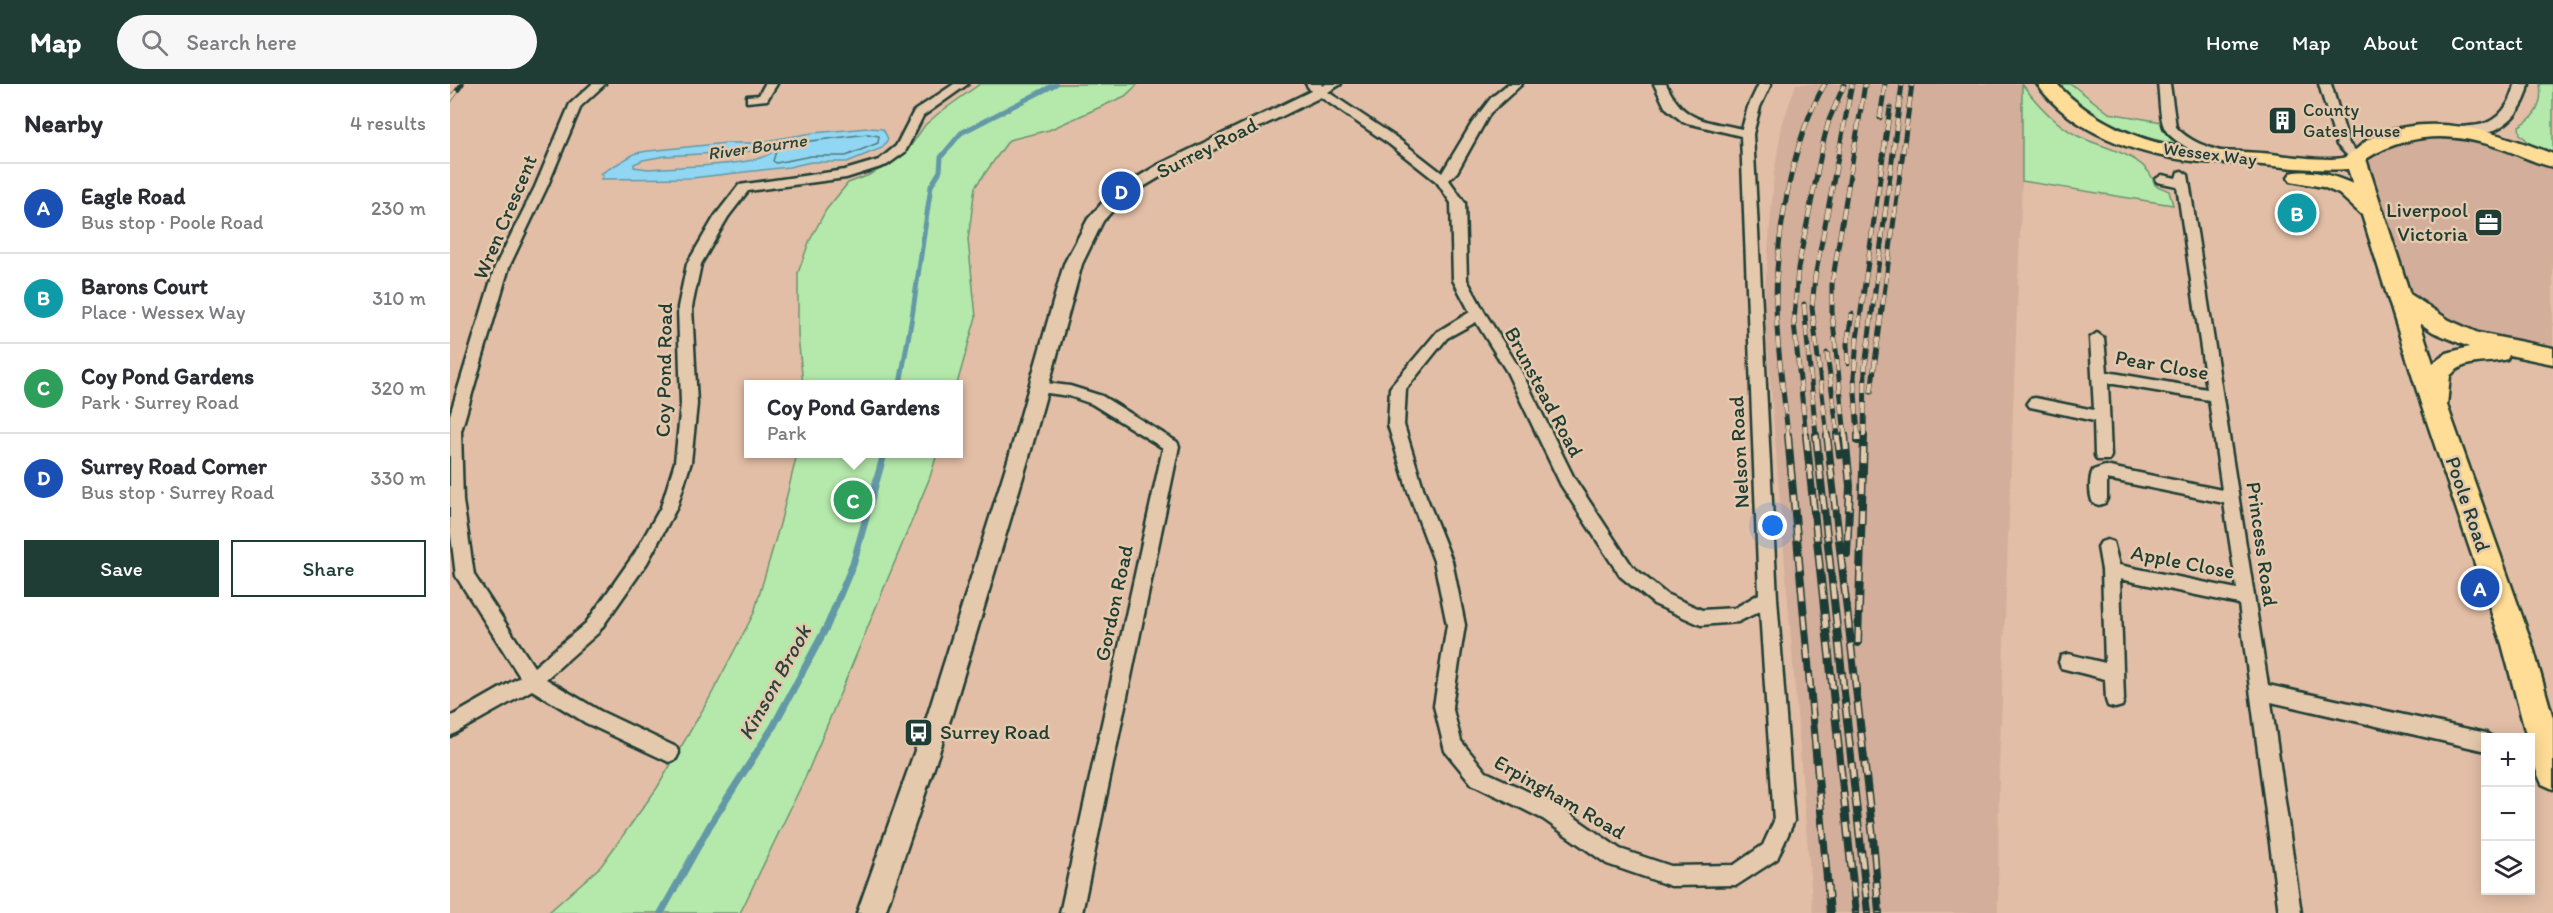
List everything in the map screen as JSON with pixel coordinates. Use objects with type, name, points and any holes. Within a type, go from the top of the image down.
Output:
[{"type":"highway","name":"Wessex Way","points":[[2047,84],[2069,106],[2095,124],[2143,144],[2183,171],[2222,156],[2312,165],[2356,159]]},
{"type":"highway","points":[[2356,159],[2371,145],[2418,131],[2455,132],[2491,139],[2545,158]]},
{"type":"highway","name":"Poole Road","points":[[2356,159],[2372,216],[2435,407],[2517,644],[2543,760]]},
{"type":"highway","points":[[2183,171],[2261,172],[2341,185],[2361,199],[2372,216]]},
{"type":"highway","points":[[2400,298],[2456,334],[2473,340],[2544,355]]},
{"type":"highway","name":"Poole Road","points":[[2435,407],[2438,376],[2447,364],[2462,356],[2498,353],[2544,355]]},
{"type":"street","name":"Wren Crescent","points":[[532,680],[465,576],[455,501],[453,431],[502,267],[541,187],[576,104],[599,84]]},
{"type":"street","points":[[771,84],[757,99],[777,97]]},
{"type":"street","name":"Coy Pond Road","points":[[450,727],[532,680],[592,628],[641,558],[669,507],[683,462],[689,404],[685,307],[694,264],[722,216],[744,188],[876,167],[896,154],[909,139],[918,114],[962,84]]},
{"type":"street","points":[[1442,179],[1451,172],[1486,112],[1503,91],[1516,84]]},
{"type":"street","points":[[1660,84],[1669,104],[1687,118],[1747,134]]},
{"type":"street","name":"Nelson Road","points":[[1765,84],[1754,107],[1747,134],[1768,598],[1784,821]]},
{"type":"street","points":[[2164,84],[2170,127],[2181,138],[2200,149],[2222,156]]},
{"type":"street","points":[[2325,84],[2343,145],[2356,159]]},
{"type":"street","points":[[2455,132],[2481,130],[2500,124],[2517,103],[2522,84]]},
{"type":"street","name":"Brunstead Road","points":[[1323,87],[1442,179],[1458,203],[1460,280],[1478,314],[1514,371],[1567,481],[1626,571],[1660,599],[1701,618],[1738,615],[1768,598]]},
{"type":"street","name":"Surrey Road","points":[[871,913],[940,714],[1073,264],[1095,219],[1117,196],[1188,155],[1323,87]]},
{"type":"street","points":[[2500,124],[2509,137],[2545,158]]},
{"type":"street","points":[[2162,179],[2183,171]]},
{"type":"street","name":"Princess Road","points":[[2183,171],[2247,598],[2290,913]]},
{"type":"street","name":"Erpingham Road","points":[[1478,314],[1442,335],[1398,388],[1396,425],[1416,491],[1443,561],[1456,625],[1443,706],[1452,745],[1479,778],[1550,812],[1614,857],[1671,876],[1737,875],[1770,852],[1784,821]]},
{"type":"street","name":"Pear Close","points":[[2097,338],[2103,456]]},
{"type":"street","name":"Pear Close","points":[[2100,376],[2216,396]]},
{"type":"street","name":"Gordon Road","points":[[1038,387],[1070,391],[1097,400],[1171,446],[1071,913]]},
{"type":"street","points":[[2035,403],[2100,417]]},
{"type":"street","points":[[2099,499],[2099,474],[2105,472],[2232,498]]},
{"type":"street","name":"Apple Close","points":[[2107,547],[2111,570],[2115,700]]},
{"type":"street","name":"Apple Close","points":[[2111,570],[2247,598]]},
{"type":"street","points":[[2068,662],[2114,673]]},
{"type":"street","points":[[532,680],[593,717],[669,753]]},
{"type":"street","points":[[2259,691],[2481,741]]},
{"type":"shaded area","points":[[1796,84],[2022,84],[2022,181],[1999,772],[1998,913],[1813,913],[1764,303],[1774,174],[1782,125]]},
{"type":"shaded area","points":[[2439,131],[2553,161],[2553,356],[2473,340],[2400,298],[2356,157]]},
{"type":"green space","points":[[980,84],[1138,84],[1125,96],[1049,130],[1009,140],[975,187],[968,240],[976,317],[958,380],[803,380],[798,336],[798,273],[809,242],[826,210],[848,183],[888,165],[908,150],[925,125]]},
{"type":"green space","points":[[2022,84],[2060,125],[2087,140],[2122,153],[2143,166],[2155,185],[2169,191],[2173,205],[2022,181]]},
{"type":"green space","points":[[2058,84],[2071,84],[2109,113],[2162,122],[2187,146],[2152,139],[2116,127],[2084,109]]},
{"type":"green space","points":[[2540,84],[2553,84],[2553,157],[2535,148],[2520,134],[2519,126],[2537,109],[2541,97]]},
{"type":"green space","points":[[796,458],[936,458],[930,477],[806,776],[740,913],[548,913],[601,866],[657,788],[709,699],[754,613],[780,524]]},
{"type":"water","name":"River Bourne","points":[[868,128],[883,129],[888,139],[882,148],[847,162],[811,162],[789,167],[692,178],[601,179],[603,176],[600,174],[636,153],[726,143],[753,143],[813,133]],"holes":[[[769,150],[771,153],[747,161],[712,165],[648,169],[634,167],[634,164],[643,160],[665,156]]]},
{"type":"waterway","name":"Kinson Brook","points":[[901,380],[931,186],[940,171],[941,157],[961,133],[1056,84]]},
{"type":"waterway","name":"Kinson Brook","points":[[661,913],[710,825],[773,727],[827,626],[853,564],[883,458]]},
{"type":"railway","points":[[450,100],[462,84]]},
{"type":"railway","points":[[1788,436],[1776,317],[1779,247],[1795,159],[1813,106],[1825,84]]},
{"type":"railway","points":[[1827,436],[1812,307],[1815,277],[1852,84]]},
{"type":"railway","points":[[1845,436],[1832,312],[1832,284],[1865,84]]},
{"type":"railway","points":[[1880,118],[1885,84]]},
{"type":"railway","points":[[1864,436],[1865,367],[1902,84]]},
{"type":"railway","points":[[1871,392],[1912,84]]},
{"type":"railway","points":[[1806,436],[1794,323],[1798,268],[1824,139],[1829,120],[1844,85]]},
{"type":"railway","points":[[1858,436],[1854,377],[1857,339],[1890,108]]},
{"type":"railway","points":[[1804,304],[1816,436]]},
{"type":"railway","points":[[1848,364],[1847,344],[1852,314]]},
{"type":"railway","points":[[1827,353],[1838,436]]},
{"type":"railway","points":[[1788,435],[1830,913]]},
{"type":"railway","points":[[1806,435],[1856,913]]},
{"type":"railway","points":[[1816,435],[1868,913]]},
{"type":"railway","points":[[1827,435],[1873,837],[1879,913]]},
{"type":"railway","points":[[1837,435],[1840,455]]},
{"type":"railway","points":[[1845,435],[1850,486],[1847,554]]},
{"type":"railway","points":[[1858,643],[1864,435]]},
{"type":"railway","points":[[1858,436],[1858,441]]},
{"type":"place","name":"County Gates House","points":[[2282,120]]},
{"type":"place","name":"Surrey Road Corner","points":[[1121,191]]},
{"type":"place","name":"Barons Court","points":[[2297,213]]},
{"type":"place","name":"Liverpool Victoria","points":[[2489,222]]},
{"type":"place","name":"Coy Pond Gardens","points":[[853,500]]},
{"type":"place","name":"Eagle Road","points":[[2480,588]]},
{"type":"place","name":"Surrey Road","points":[[919,732]]}]
